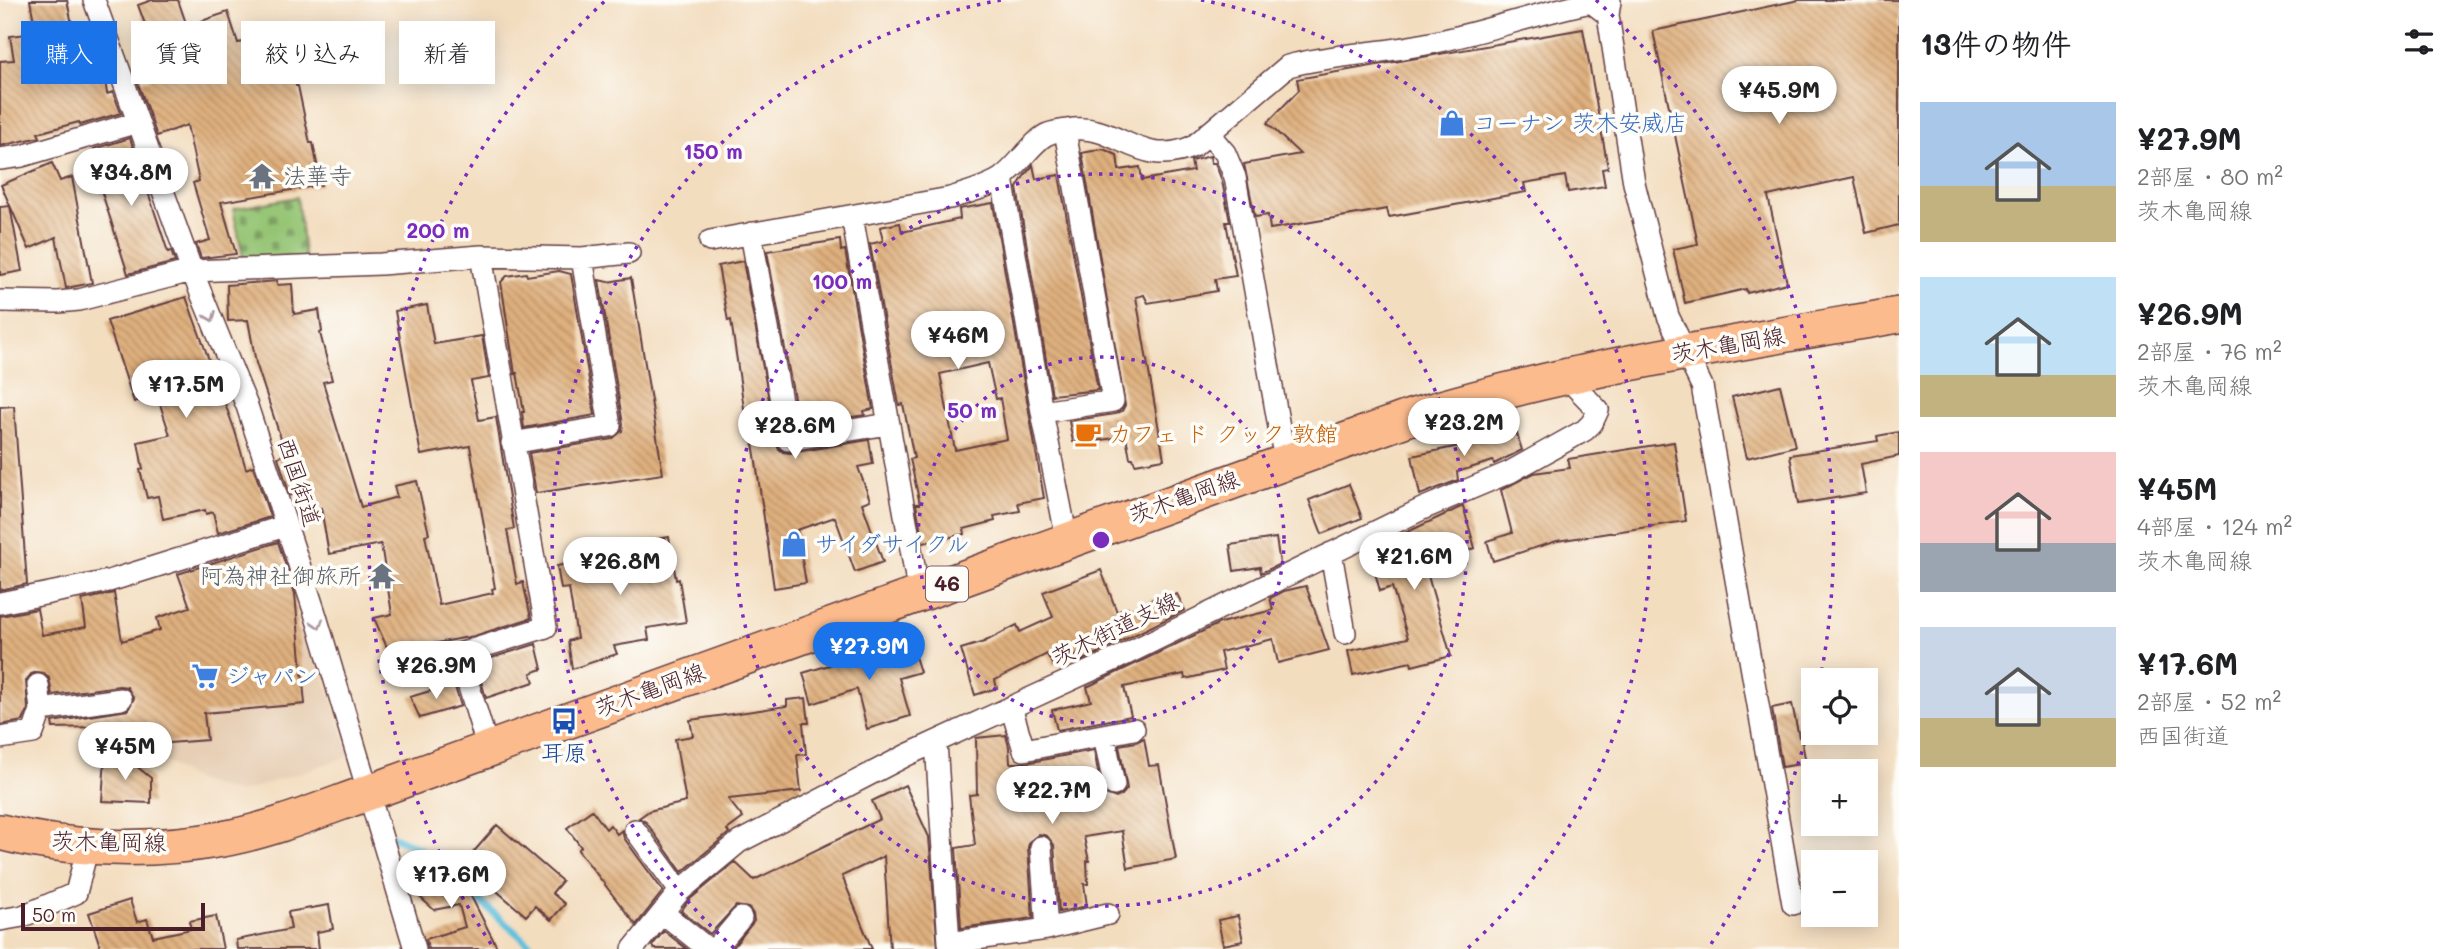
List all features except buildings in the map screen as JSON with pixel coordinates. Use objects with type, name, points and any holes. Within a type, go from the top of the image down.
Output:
[{"type":"main road","name":"茨木亀岡線","points":[[0,832],[36,841],[88,846],[160,845],[222,839],[370,792],[1414,416],[1564,376],[1899,315]]},
{"type":"street","name":"西国街道","points":[[94,0],[192,271],[247,406],[315,613],[415,949]]},
{"type":"street","points":[[710,241],[950,198],[978,190],[1002,178],[1046,135],[1065,131],[1093,131],[1146,152],[1182,152],[1194,146],[1288,66],[1306,61],[1416,46],[1591,2],[1609,7],[1634,183],[1668,316],[1702,386],[1793,904]]},
{"type":"street","points":[[0,159],[22,156],[138,122]]},
{"type":"street","points":[[1042,412],[1113,401],[1065,131]]},
{"type":"street","points":[[1208,133],[1225,153],[1235,177],[1285,461]]},
{"type":"street","points":[[1002,178],[1067,540]]},
{"type":"street","points":[[852,216],[919,594]]},
{"type":"street","points":[[751,233],[788,439],[889,424]]},
{"type":"street","points":[[0,301],[79,300],[192,271],[381,264],[481,256],[582,258],[629,253]]},
{"type":"street","points":[[481,256],[546,627],[459,654],[488,749]]},
{"type":"street","points":[[512,443],[611,426],[582,258]]},
{"type":"street","name":"茨木街道支線","points":[[633,949],[680,891],[739,842],[936,742],[1116,659],[1422,509],[1510,472],[1585,430],[1598,410],[1564,376]]},
{"type":"street","points":[[0,603],[108,582],[285,526]]},
{"type":"street","points":[[1331,553],[1345,633]]},
{"type":"street","points":[[0,738],[33,733],[41,710],[38,685]]},
{"type":"street","points":[[41,710],[121,699]]},
{"type":"street","points":[[1011,707],[1024,750],[1134,729]]},
{"type":"street","points":[[1104,735],[1114,785]]},
{"type":"street","points":[[936,742],[948,946],[1047,929],[1108,914]]},
{"type":"street","points":[[635,830],[680,891]]},
{"type":"street","points":[[0,920],[23,916],[76,893],[88,846]]},
{"type":"street","points":[[1041,847],[1047,929]]},
{"type":"street","points":[[663,913],[708,949]]},
{"type":"street","points":[[715,949],[741,918]]},
{"type":"shaded area","points":[[310,631],[350,756],[239,793],[195,780],[143,749],[133,650]]},
{"type":"green space","points":[[297,197],[305,259],[244,262],[233,209]]},
{"type":"waterway","points":[[393,837],[419,848],[535,949]]},
{"type":"place","name":"コーナン 茨木安威店","points":[[1452,123]]},
{"type":"place","name":"法華寺","points":[[262,176]]},
{"type":"place","name":"カフェ ド クック 敦館","points":[[1088,434]]},
{"type":"place","name":"サイダサイクル","points":[[794,544]]},
{"type":"place","name":"阿為神社御旅所","points":[[382,576]]},
{"type":"place","name":"ジャパン","points":[[205,676]]},
{"type":"place","name":"耳原","points":[[564,721]]}]
